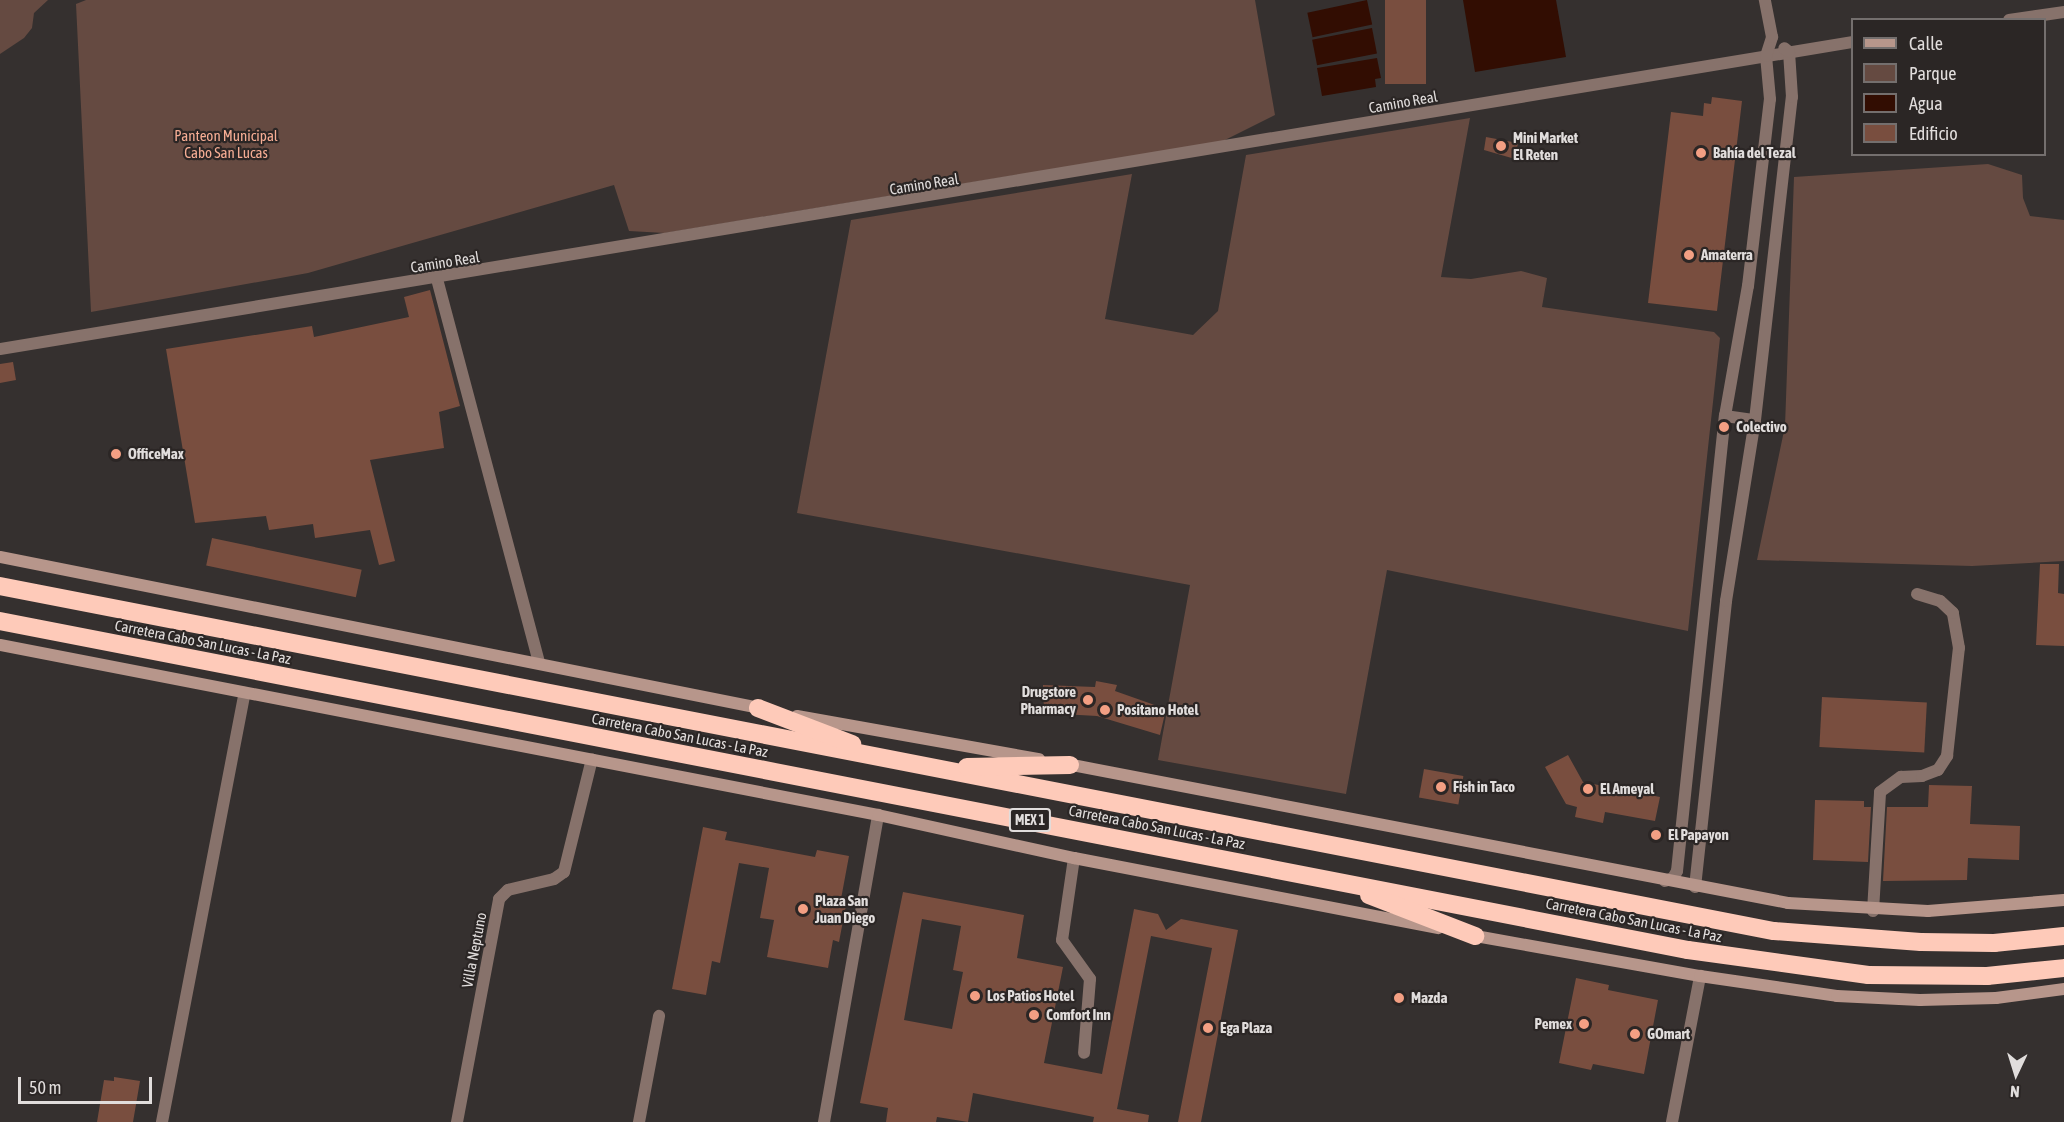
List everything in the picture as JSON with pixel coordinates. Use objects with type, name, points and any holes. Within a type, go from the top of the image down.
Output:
[{"type":"highway","name":"Carretera Cabo San Lucas - La Paz","points":[[0,586],[1774,930],[1921,942],[1994,943],[2064,936]]},
{"type":"highway","name":"Carretera Cabo San Lucas - La Paz","points":[[0,621],[1688,950],[1868,975],[1987,976],[2064,968]]},
{"type":"highway","points":[[758,708],[898,761]]},
{"type":"highway","points":[[932,768],[1070,765]]},
{"type":"highway","points":[[1322,877],[1475,936]]},
{"type":"main road","points":[[0,557],[758,708],[1070,765],[1695,887],[1788,903],[1873,910],[1977,910],[2064,900]]},
{"type":"main road","points":[[0,645],[878,815],[1074,858],[1475,936],[1700,976],[1837,996],[1920,1000],[1995,998],[2064,988]]},
{"type":"street","points":[[1665,881],[1673,878],[1677,871],[1725,416],[1748,286],[1770,99],[1766,56],[1772,37],[1765,0]]},
{"type":"street","points":[[2023,18],[2064,12]]},
{"type":"street","points":[[1695,887],[1726,601],[1755,420],[1792,97],[1789,52],[1772,37]]},
{"type":"street","name":"Camino Real","points":[[0,349],[437,279],[1851,42]]},
{"type":"street","points":[[437,279],[539,663]]},
{"type":"street","points":[[1725,416],[1755,420]]},
{"type":"street","points":[[1873,910],[1880,792],[1901,777],[1922,776],[1938,770],[1947,756],[1959,648],[1953,613],[1940,601],[1917,594]]},
{"type":"street","points":[[1707,599],[1726,601]]},
{"type":"street","points":[[162,1122],[245,693]]},
{"type":"street","name":"Villa Neptuno","points":[[457,1122],[499,899],[508,890],[554,879],[564,872],[592,759]]},
{"type":"street","points":[[824,1122],[878,815]]},
{"type":"street","points":[[1074,858],[1062,940],[1090,979],[1084,1053]]},
{"type":"street","points":[[1672,1122],[1700,976]]},
{"type":"street","points":[[639,1122],[659,1016]]},
{"type":"green space","points":[[0,0],[48,0],[34,13],[32,28],[24,38],[0,54]]},
{"type":"green space","name":"Panteon Municipal Cabo San Lucas","points":[[86,0],[1255,0],[1275,115],[1223,141],[665,233],[629,231],[614,185],[308,273],[91,312],[76,4]]},
{"type":"green space","points":[[1470,118],[1441,277],[1471,279],[1521,271],[1547,278],[1542,307],[1714,332],[1720,338],[1688,631],[1387,570],[1346,794],[1158,760],[1190,585],[797,513],[851,220],[1132,174],[1105,319],[1193,335],[1218,311],[1246,155]]},
{"type":"green space","points":[[1988,164],[2022,175],[2023,198],[2030,216],[2064,220],[2064,561],[1972,566],[1757,560],[1785,426],[1794,177]]},
{"type":"water","points":[[1367,0],[1372,24],[1313,37],[1307,13]]},
{"type":"water","points":[[1463,0],[1556,0],[1566,57],[1475,72]]},
{"type":"water","points":[[1372,28],[1377,54],[1317,65],[1312,40]]},
{"type":"water","points":[[1377,58],[1381,78],[1375,79],[1376,87],[1322,96],[1317,68]]},
{"type":"building","points":[[1385,0],[1426,0],[1426,84],[1385,84]]},
{"type":"building","points":[[1712,97],[1742,101],[1717,311],[1648,303],[1671,112],[1703,116],[1704,103],[1711,104]]},
{"type":"building","name":"Mini Market El Reten","points":[[1486,137],[1518,143],[1515,159],[1484,150]]},
{"type":"building","points":[[430,290],[460,406],[439,412],[444,448],[370,460],[395,561],[379,565],[370,530],[315,538],[313,524],[269,530],[266,516],[195,523],[166,349],[312,326],[314,337],[409,317],[404,297]]},
{"type":"building","points":[[13,362],[16,380],[0,383],[0,364]]},
{"type":"building","points":[[212,538],[362,570],[356,597],[206,565]]},
{"type":"building","points":[[2040,564],[2059,564],[2058,593],[2064,594],[2064,646],[2036,645]]},
{"type":"building","name":"Positano Hotel","points":[[1096,681],[1117,685],[1115,691],[1166,709],[1160,735],[1097,716],[1044,713],[1043,685],[1095,687]]},
{"type":"building","points":[[1822,697],[1927,702],[1924,752],[1819,747]]},
{"type":"building","name":"El Ameyal","points":[[1568,755],[1583,782],[1660,797],[1655,821],[1605,812],[1603,823],[1575,817],[1577,807],[1566,804],[1545,767]]},
{"type":"building","name":"Fish in Taco","points":[[1424,769],[1463,776],[1458,805],[1419,798]]},
{"type":"building","points":[[1929,785],[1972,786],[1970,824],[2020,826],[2019,860],[1968,858],[1967,880],[1883,881],[1887,807],[1928,807]]},
{"type":"building","points":[[1815,800],[1864,801],[1864,807],[1871,807],[1868,862],[1813,860]]},
{"type":"building","name":"Plaza San Juan Diego","points":[[703,827],[727,832],[725,840],[815,857],[817,850],[849,856],[841,899],[847,900],[839,942],[833,940],[828,968],[767,957],[774,920],[760,918],[769,868],[739,863],[720,963],[712,961],[706,995],[672,989]]},
{"type":"building","points":[[903,892],[1024,915],[1017,958],[1063,967],[1044,1063],[1102,1074],[1134,909],[1158,914],[1166,930],[1181,919],[1238,930],[1201,1122],[1178,1122],[1212,948],[1151,936],[1117,1109],[1149,1115],[1148,1122],[1093,1122],[1094,1117],[973,1093],[968,1122],[937,1117],[936,1122],[886,1122],[888,1108],[860,1103]],"holes":[[[922,919],[961,926],[953,970],[963,972],[952,1029],[904,1020]]]},
{"type":"building","points":[[1576,978],[1609,985],[1608,990],[1658,1000],[1644,1074],[1593,1064],[1591,1070],[1559,1063]]},
{"type":"building","points":[[114,1077],[140,1081],[133,1122],[97,1122],[104,1080],[114,1081]]},
{"type":"place","name":"Mini Market El Reten","points":[[1501,146]]},
{"type":"place","name":"Bahía del Tezal","points":[[1701,153]]},
{"type":"place","name":"Amaterra","points":[[1689,255]]},
{"type":"place","name":"Colectivo","points":[[1724,427]]},
{"type":"place","name":"OfficeMax","points":[[116,454]]},
{"type":"place","name":"Drugstore Pharmacy","points":[[1088,700]]},
{"type":"place","name":"Positano Hotel","points":[[1105,710]]},
{"type":"place","name":"Fish in Taco","points":[[1441,787]]},
{"type":"place","name":"El Ameyal","points":[[1588,789]]},
{"type":"place","name":"El Papayon","points":[[1656,835]]},
{"type":"place","name":"Plaza San Juan Diego","points":[[803,909]]},
{"type":"place","name":"Los Patios Hotel","points":[[975,996]]},
{"type":"place","name":"Mazda","points":[[1399,998]]},
{"type":"place","name":"Comfort Inn","points":[[1034,1015]]},
{"type":"place","name":"Pemex","points":[[1584,1024]]},
{"type":"place","name":"Ega Plaza","points":[[1208,1028]]},
{"type":"place","name":"GOmart","points":[[1635,1034]]}]
